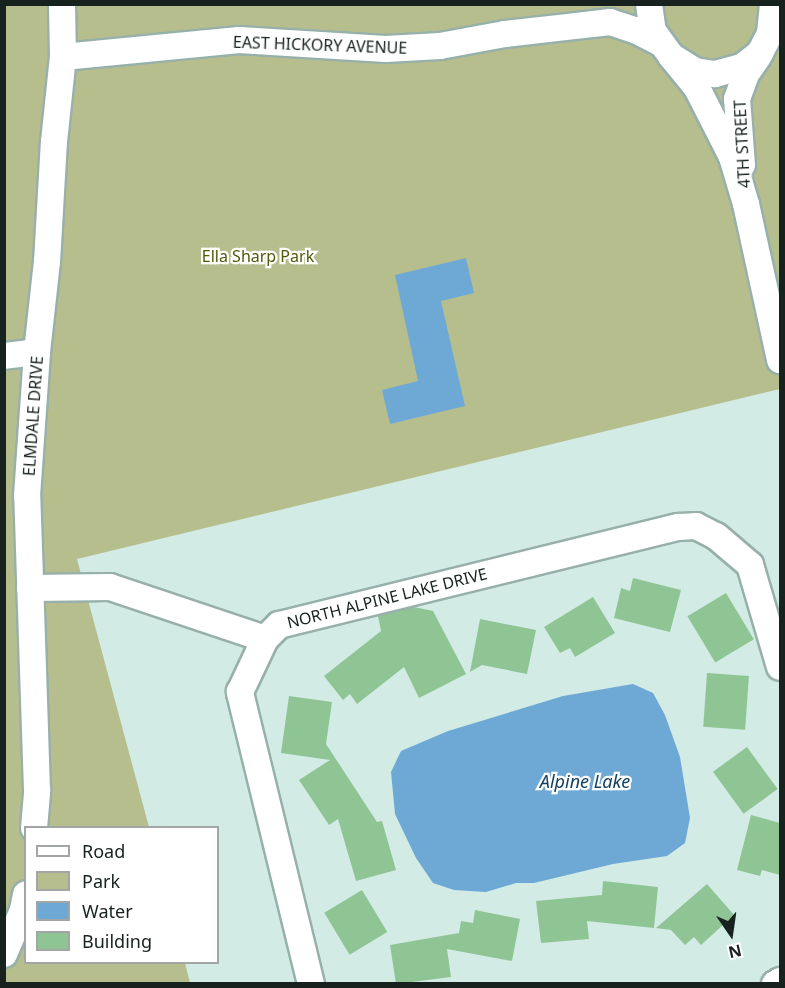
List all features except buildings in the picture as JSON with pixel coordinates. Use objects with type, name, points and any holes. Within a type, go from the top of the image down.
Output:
[{"type":"street","name":"ELMDALE DRIVE","points":[[34,826],[37,790],[27,496],[37,352],[63,57],[62,4]]},
{"type":"street","name":"EAST HICKORY AVENUE","points":[[505,34],[590,4]]},
{"type":"street","points":[[649,4],[653,31],[666,50]]},
{"type":"street","name":"4TH STREET","points":[[746,204],[737,99],[746,74],[769,42],[773,22],[773,4]]},
{"type":"street","name":"EAST HICKORY AVENUE","points":[[63,57],[239,40],[386,49],[429,47],[505,34],[610,22],[635,30],[695,71],[716,74],[742,67],[769,42]]},
{"type":"street","name":"4TH STREET","points":[[666,50],[697,88],[724,141],[746,204],[780,360]]},
{"type":"street","points":[[4,356],[37,352]]},
{"type":"street","name":"NORTH ALPINE LAKE DRIVE","points":[[311,984],[240,692],[265,639],[279,625],[290,620],[679,527],[696,526],[716,536],[750,565],[780,667]]},
{"type":"street","points":[[30,588],[110,587],[265,639]]},
{"type":"street","points":[[4,954],[24,905]]},
{"type":"street","points":[[775,984],[780,981]]},
{"type":"green space","name":"Ella Sharp Park","points":[[5,5],[780,5],[780,389],[77,559],[149,826],[24,826],[24,964],[185,964],[190,983],[5,984]]},
{"type":"water","points":[[466,258],[474,293],[441,301],[465,406],[390,424],[382,390],[418,381],[395,275]]},
{"type":"water","name":"Alpine Lake","points":[[633,684],[653,693],[665,715],[680,757],[690,818],[685,843],[667,856],[613,864],[534,883],[516,883],[486,892],[454,890],[433,883],[416,858],[395,814],[391,772],[401,751],[448,731],[563,696]]}]
